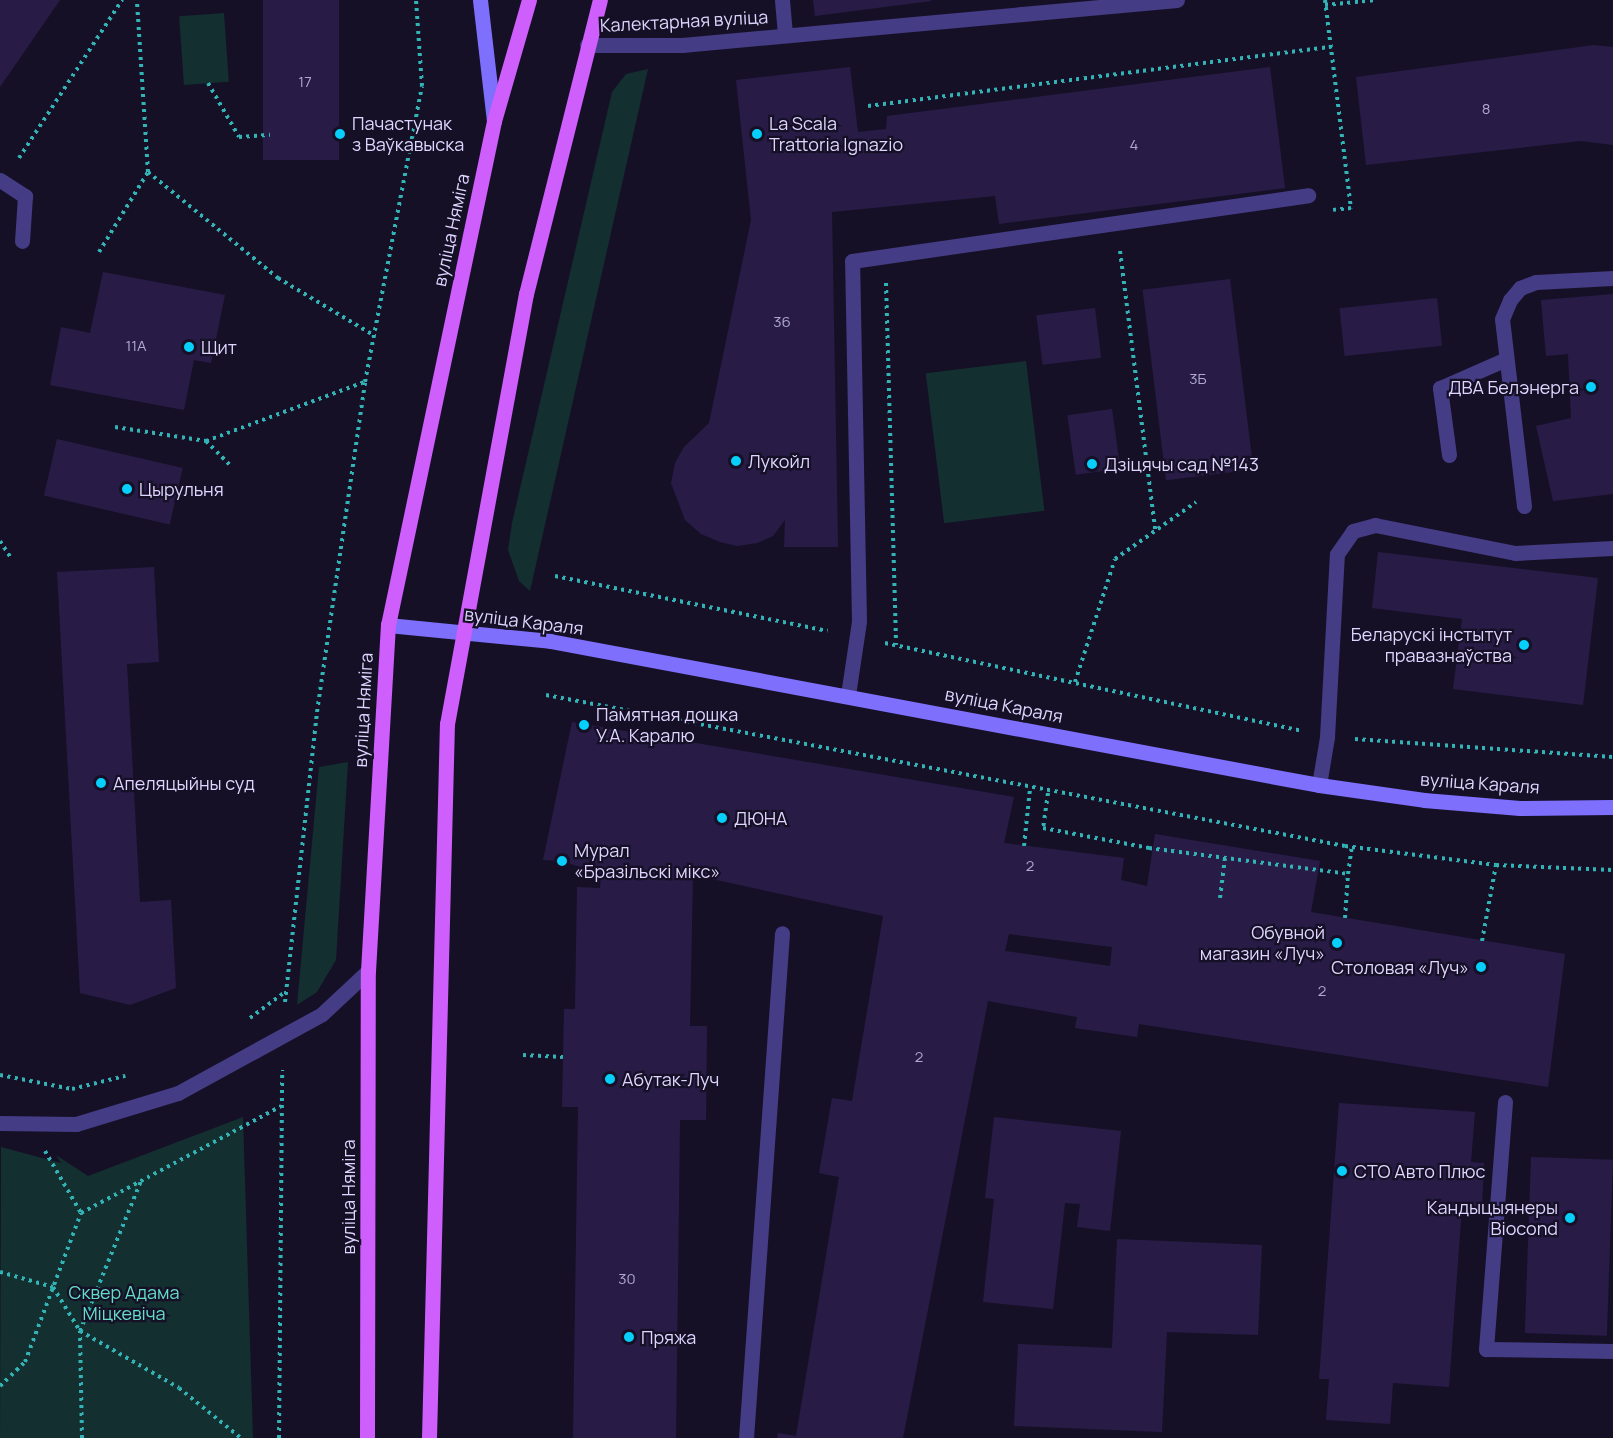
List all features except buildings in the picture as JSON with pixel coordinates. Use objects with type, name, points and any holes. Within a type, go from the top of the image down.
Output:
[{"type":"main road","points":[[480,0],[494,121]]},
{"type":"main road","name":"вуліца Няміга","points":[[367,1438],[368,971],[388,625],[494,121],[529,0]]},
{"type":"main road","points":[[429,1438],[447,724],[461,633],[526,294],[600,0]]},
{"type":"main road","name":"вуліца Караля","points":[[388,625],[550,642],[848,695],[1319,784],[1424,800],[1509,807],[1613,807]]},
{"type":"street","points":[[782,0],[785,35]]},
{"type":"street","name":"Калектарная вуліца","points":[[587,45],[682,45],[1177,0]]},
{"type":"street","points":[[2,181],[25,196],[22,241]]},
{"type":"street","points":[[848,695],[859,621],[852,261],[1308,195]]},
{"type":"street","points":[[1524,506],[1502,319],[1520,288],[1536,282],[1613,278]]},
{"type":"street","points":[[1449,455],[1440,388],[1506,359]]},
{"type":"street","points":[[1319,784],[1327,737],[1337,554],[1353,531],[1375,525],[1515,553],[1613,548]]},
{"type":"street","points":[[746,1438],[782,933]]},
{"type":"street","points":[[0,1123],[75,1124],[178,1093],[283,1038],[322,1014],[368,971]]},
{"type":"street","points":[[1505,1102],[1486,1349],[1613,1351]]},
{"type":"path","points":[[2,181],[122,0]]},
{"type":"path","points":[[99,252],[148,172],[137,0]]},
{"type":"path","points":[[279,1438],[281,1106],[285,992],[317,712],[365,382],[422,86],[416,0]]},
{"type":"path","points":[[1323,211],[1351,208],[1325,3],[1376,0]]},
{"type":"path","points":[[868,106],[1331,47]]},
{"type":"path","points":[[208,83],[239,136],[270,135]]},
{"type":"path","points":[[148,172],[279,278],[375,336]]},
{"type":"path","points":[[1118,242],[1155,530]]},
{"type":"path","points":[[886,272],[896,645]]},
{"type":"path","points":[[115,427],[206,441],[365,382]]},
{"type":"path","points":[[206,441],[229,464]]},
{"type":"path","points":[[1075,682],[1115,559],[1196,502]]},
{"type":"path","points":[[0,541],[3,549],[11,558]]},
{"type":"path","points":[[555,576],[855,636],[1327,737],[1613,757]]},
{"type":"path","points":[[546,695],[1048,793],[1352,847],[1496,865],[1613,870]]},
{"type":"path","points":[[1024,846],[1030,789]]},
{"type":"path","points":[[1048,793],[1043,828],[1225,858],[1348,874]]},
{"type":"path","points":[[1345,918],[1352,847]]},
{"type":"path","points":[[1220,898],[1225,858]]},
{"type":"path","points":[[1482,941],[1496,865]]},
{"type":"path","points":[[239,1026],[285,992]]},
{"type":"path","points":[[524,1055],[563,1057]]},
{"type":"path","points":[[0,1075],[72,1089],[128,1075]]},
{"type":"path","points":[[0,1386],[25,1362],[81,1213],[281,1106]]},
{"type":"path","points":[[27,1123],[81,1213]]},
{"type":"path","points":[[82,1438],[80,1331],[141,1180]]},
{"type":"path","points":[[0,1272],[53,1287],[80,1331],[179,1388],[241,1438]]},
{"type":"green space","points":[[224,13],[229,82],[184,85],[179,16]]},
{"type":"green space","points":[[648,69],[530,591],[519,581],[508,550],[512,523],[612,92],[626,74]]},
{"type":"green space","points":[[1026,361],[1044,511],[944,523],[926,373]]},
{"type":"green space","points":[[348,762],[336,960],[317,992],[297,1005],[319,767]]},
{"type":"green space","name":"Сквер Адама Міцкевіча","points":[[243,1117],[253,1438],[0,1438],[1,1147],[61,1163],[56,1155],[88,1176]]},
{"type":"place","name":"Пачастунак з Ваўкавыска","points":[[340,134]]},
{"type":"place","name":"La Scala Trattoria Ignazio","points":[[757,134]]},
{"type":"place","name":"Щит","points":[[189,347]]},
{"type":"place","name":"ДВА Белэнерга","points":[[1591,387]]},
{"type":"place","name":"Лукойл","points":[[736,461]]},
{"type":"place","name":"Дзіцячы сад №143","points":[[1092,464]]},
{"type":"place","name":"Цырульня","points":[[127,489]]},
{"type":"place","name":"Беларускі інстытут правазнаўства","points":[[1524,645]]},
{"type":"place","name":"Памятная дошка У.А. Каралю","points":[[584,725]]},
{"type":"place","name":"Апеляцыйны суд","points":[[101,783]]},
{"type":"place","name":"ДЮНА","points":[[722,818]]},
{"type":"place","name":"Мурал «Бразільскі мікс»","points":[[562,861]]},
{"type":"place","name":"Обувной магазин «Луч»","points":[[1337,943]]},
{"type":"place","name":"Столовая «Луч»","points":[[1481,967]]},
{"type":"place","name":"Абутак-Луч","points":[[610,1079]]},
{"type":"place","name":"СТО Авто Плюс","points":[[1342,1171]]},
{"type":"place","name":"Кандыцыянеры Biocond","points":[[1570,1218]]},
{"type":"place","name":"Пряжа","points":[[629,1337]]}]
